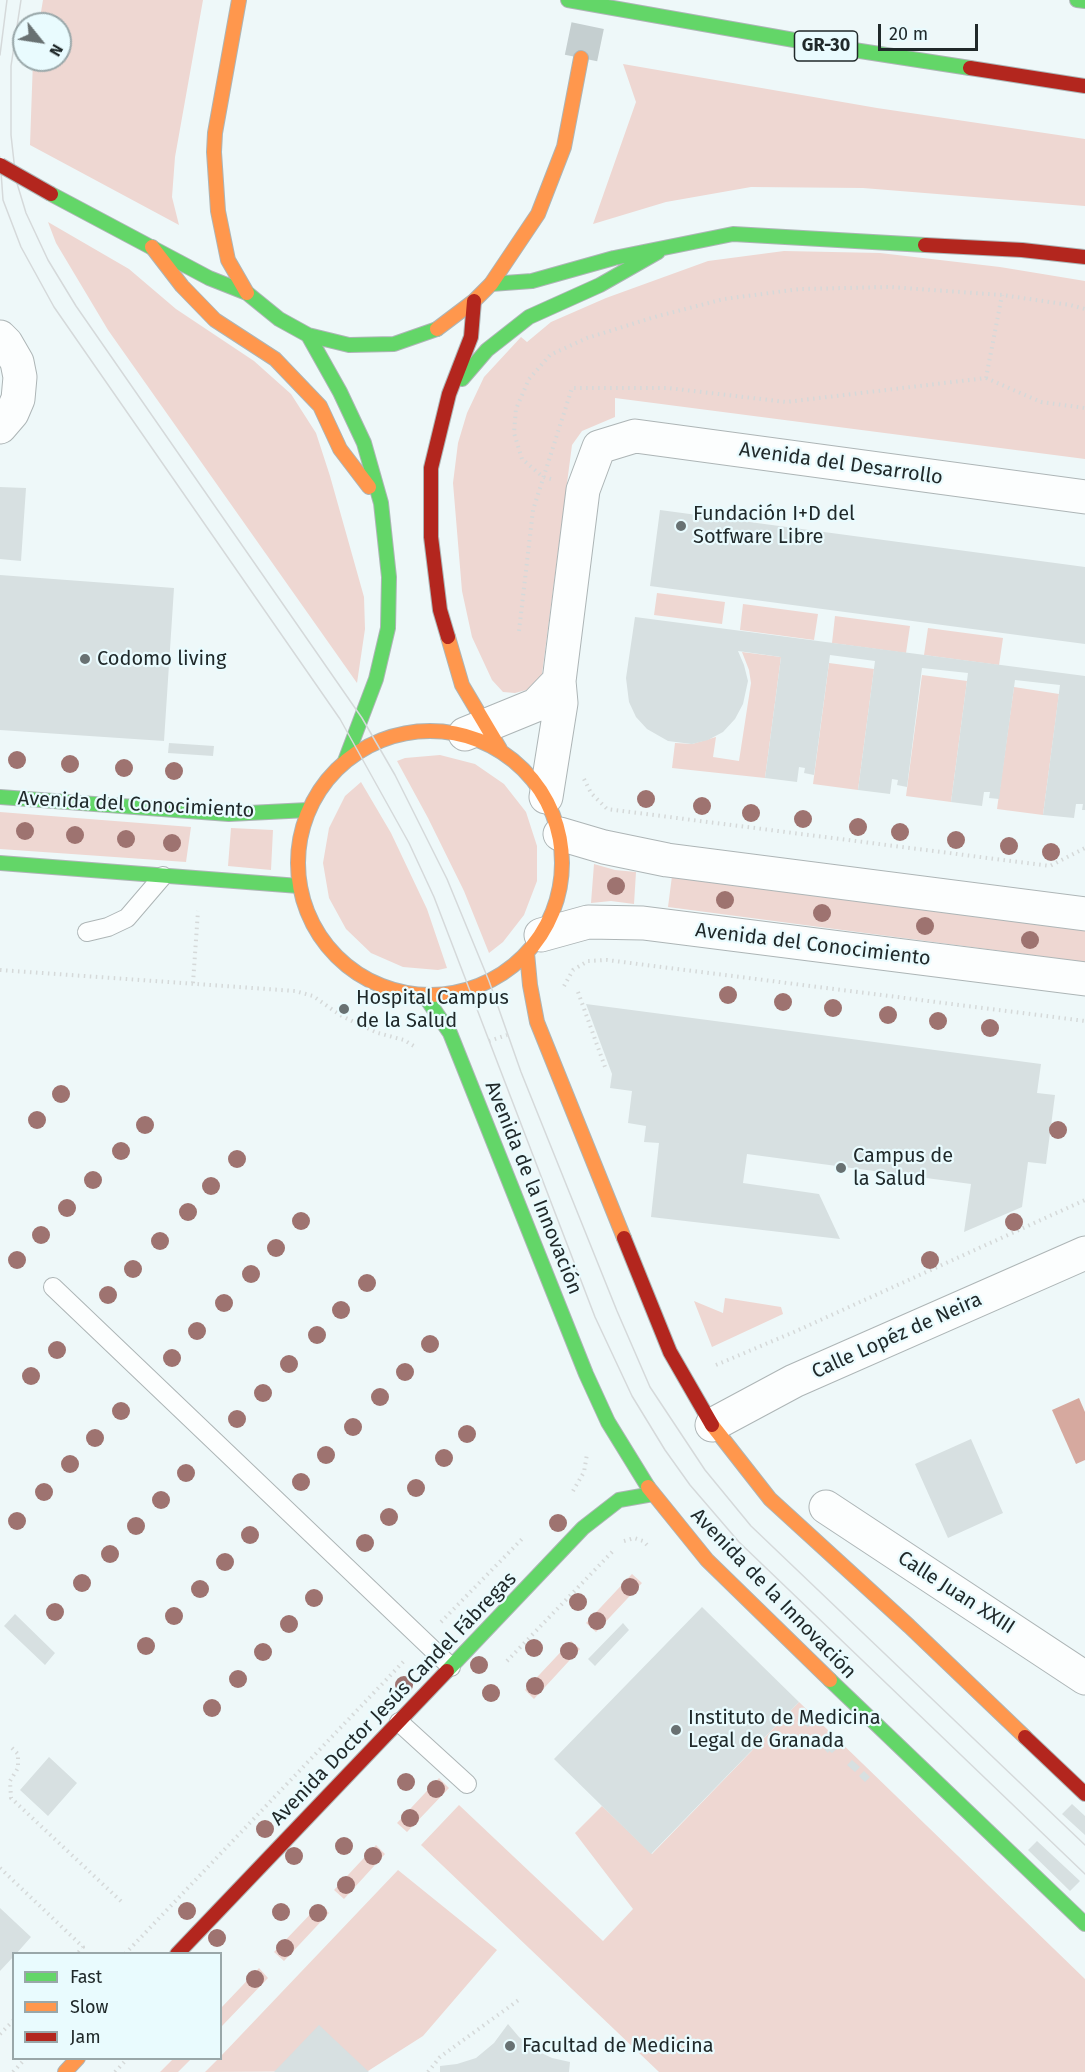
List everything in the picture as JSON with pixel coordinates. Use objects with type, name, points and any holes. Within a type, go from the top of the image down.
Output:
[{"type":"main road","points":[[239,0],[214,152],[218,212],[228,260],[247,293]]},
{"type":"main road","name":"GR-30","points":[[568,0],[828,46],[1085,86]]},
{"type":"main road","points":[[1077,0],[1085,1]]},
{"type":"main road","points":[[0,165],[209,278],[247,293],[279,319],[308,335],[349,345],[394,344],[438,329],[474,301],[491,284],[538,214],[564,147],[581,58]]},
{"type":"main road","points":[[491,284],[532,281],[614,258],[733,234],[1022,249],[1085,257]]},
{"type":"main road","points":[[152,247],[182,286],[215,320],[275,359],[320,406],[340,449],[381,503]]},
{"type":"main road","points":[[449,394],[487,350],[529,317],[600,285],[665,248]]},
{"type":"main road","points":[[474,301],[471,338],[449,394],[431,468],[431,537],[440,610],[462,685],[484,737],[523,768],[546,796],[560,834],[563,862],[560,891],[554,911],[534,944],[509,969],[489,981],[469,990],[451,994],[424,995],[396,991],[369,981],[335,956],[313,926],[299,886],[298,854],[308,810],[320,788],[345,761],[376,741],[407,731],[440,730],[484,737]]},
{"type":"main road","points":[[308,335],[340,392],[364,442],[381,503],[389,577],[388,628],[372,693],[345,761]]},
{"type":"main road","name":"Avenida del Conocimiento","points":[[0,797],[229,814],[308,810]]},
{"type":"main road","points":[[0,863],[299,886]]},
{"type":"main road","points":[[534,944],[530,985],[537,1022],[670,1352],[712,1425],[770,1499],[909,1626],[1085,1794]]},
{"type":"main road","name":"Avenida de la Innovación","points":[[424,995],[450,1033],[586,1374],[608,1422],[653,1494],[707,1560],[747,1601],[1085,1924]]},
{"type":"main road","name":"Avenida Doctor Jesús Candel Fábregas","points":[[178,1952],[591,1520],[619,1500],[653,1494]]},
{"type":"main road","points":[[65,2072],[76,2060]]},
{"type":"street","points":[[0,337],[17,362],[20,377],[18,399],[12,413],[0,427]]},
{"type":"street","name":"Avenida del Desarrollo","points":[[583,490],[599,447],[635,436],[1085,497]]},
{"type":"street","points":[[546,796],[561,703],[559,681],[583,490]]},
{"type":"street","points":[[484,737],[536,705],[559,681]]},
{"type":"street","points":[[560,834],[604,847],[667,860],[1085,914]]},
{"type":"street","name":"Avenida del Conocimiento","points":[[534,944],[588,922],[643,923],[1085,979]]},
{"type":"street","name":"Calle Lopéz de Neira","points":[[712,1425],[794,1381],[1085,1253]]},
{"type":"street","name":"Calle Juan XXIII","points":[[826,1508],[1085,1678]]},
{"type":"lane","points":[[87,932],[108,927],[127,918],[163,876]]},
{"type":"lane","points":[[53,1287],[451,1667]]},
{"type":"lane","points":[[399,1722],[467,1784]]},
{"type":"path","points":[[583,490],[543,477],[522,459],[514,433],[516,409],[529,380],[550,355],[587,338],[724,299],[800,289],[912,288],[1002,295],[1085,309]]},
{"type":"path","points":[[986,378],[1041,402],[1085,408]]},
{"type":"path","points":[[581,773],[591,793],[607,809],[1050,866],[1085,848]]},
{"type":"path","points":[[193,983],[198,901]]},
{"type":"path","points":[[564,995],[564,987],[573,970],[588,961],[607,960],[1085,1021]]},
{"type":"path","points":[[0,970],[295,991],[313,996],[340,1015],[378,1033],[404,1040],[420,1050]]},
{"type":"path","points":[[578,992],[605,1067],[609,1068]]},
{"type":"path","points":[[478,1045],[508,1034]]},
{"type":"path","points":[[710,1367],[794,1332],[1085,1200]]},
{"type":"path","points":[[435,1629],[530,1531]]},
{"type":"path","points":[[504,1664],[617,1546],[625,1540],[634,1538],[643,1541],[651,1548]]},
{"type":"path","points":[[126,1952],[412,1653]]},
{"type":"path","points":[[12,1748],[18,1754],[18,1768],[10,1781],[11,1798],[124,1904]]},
{"type":"path","points":[[0,1868],[83,1947],[78,1952]]},
{"type":"path","points":[[428,2072],[440,2058],[520,1999]]},
{"type":"path","points":[[0,2034],[12,2022]]},
{"type":"path","points":[[13,2072],[24,2060]]},
{"type":"path","points":[[115,2072],[126,2060]]},
{"type":"shaded area","points":[[43,0],[203,0],[175,157],[172,197],[179,225],[30,145],[33,72],[72,72],[72,12],[41,12]]},
{"type":"shaded area","points":[[623,64],[877,108],[1085,139],[1085,206],[863,188],[751,187],[666,202],[593,224],[636,102]]},
{"type":"shaded area","points":[[48,222],[129,269],[176,309],[254,361],[291,394],[316,433],[364,597],[365,629],[357,683],[108,330],[56,243]]},
{"type":"shaded area","points":[[784,251],[880,253],[1000,267],[1085,281],[1085,459],[615,398],[615,417],[582,431],[572,445],[542,674],[530,689],[515,693],[503,692],[492,680],[472,637],[462,591],[453,483],[458,443],[467,413],[484,377],[521,337],[527,342],[551,322],[606,298],[708,261]]},
{"type":"shaded area","points":[[657,593],[725,602],[722,624],[654,615]]},
{"type":"shaded area","points":[[743,604],[818,614],[814,640],[740,630]]},
{"type":"shaded area","points":[[835,616],[910,626],[906,653],[832,643]]},
{"type":"shaded area","points":[[928,628],[1003,638],[999,665],[924,655]]},
{"type":"shaded area","points":[[742,652],[781,657],[765,778],[672,768],[675,743],[692,744],[716,737],[713,757],[739,761],[751,683]]},
{"type":"shaded area","points":[[829,663],[874,669],[858,790],[813,784]]},
{"type":"shaded area","points":[[922,675],[967,681],[951,802],[906,796]]},
{"type":"shaded area","points":[[1014,687],[1059,694],[1043,815],[997,809]]},
{"type":"shaded area","points":[[440,755],[475,764],[504,784],[526,812],[537,846],[537,881],[524,915],[503,942],[489,953],[464,891],[397,761],[405,758]]},
{"type":"shaded area","points":[[361,782],[391,833],[427,909],[447,968],[438,970],[403,967],[371,953],[346,929],[329,898],[323,863],[329,828],[345,796]]},
{"type":"shaded area","points":[[0,812],[191,827],[186,862],[0,849]]},
{"type":"shaded area","points":[[231,828],[273,830],[271,870],[228,866]]},
{"type":"shaded area","points":[[594,864],[615,870],[636,872],[634,904],[611,901],[591,903]]},
{"type":"shaded area","points":[[672,876],[1085,930],[1085,962],[668,907]]},
{"type":"shaded area","points":[[725,1298],[781,1307],[783,1314],[712,1347],[694,1301],[723,1313]]},
{"type":"shaded area","points":[[1079,1398],[1085,1412],[1085,1460],[1076,1464],[1052,1410]]},
{"type":"shaded area","points":[[632,1574],[642,1583],[596,1632],[586,1623]]},
{"type":"shaded area","points":[[571,1641],[580,1649],[534,1699],[525,1690]]},
{"type":"shaded area","points":[[799,1702],[1085,1979],[1085,2072],[659,2072],[421,1845],[459,1805],[603,1941],[633,1909],[575,1833],[602,1806],[652,1854]]},
{"type":"shaded area","points":[[439,1778],[449,1788],[407,1832],[397,1823]]},
{"type":"shaded area","points":[[376,1845],[385,1854],[344,1899],[334,1890]]},
{"type":"shaded area","points":[[398,1870],[497,1950],[423,2036],[368,2071],[205,2072],[217,2060],[222,2060],[222,2055]]},
{"type":"shaded area","points":[[320,1904],[329,1913],[284,1961],[274,1952]]},
{"type":"shaded area","points":[[259,1968],[268,1978],[222,2026],[222,2007]]},
{"type":"shaded area","points":[[172,2060],[190,2060],[178,2072],[160,2072]]},
{"type":"building","points":[[0,487],[26,488],[21,561],[0,559]]},
{"type":"building","points":[[660,510],[1085,567],[1085,644],[650,586]]},
{"type":"building","name":"Codomo living","points":[[0,575],[174,588],[164,741],[0,730]]},
{"type":"building","points":[[635,617],[1085,676],[1085,810],[1082,810],[1083,804],[1076,804],[1074,818],[1043,815],[1060,685],[1015,680],[999,799],[989,798],[990,792],[984,792],[982,806],[951,802],[968,673],[922,668],[907,787],[897,785],[898,780],[892,779],[890,794],[858,790],[875,661],[830,655],[814,775],[804,773],[805,768],[799,767],[797,782],[765,778],[781,657],[738,651],[748,681],[743,704],[735,719],[723,732],[708,740],[692,744],[668,741],[647,729],[636,717],[629,702],[626,678]]},
{"type":"building","points":[[169,743],[214,746],[213,756],[168,753]]},
{"type":"building","name":"Campus de la Salud","points":[[586,1004],[1041,1064],[1037,1093],[1055,1095],[1046,1164],[1028,1162],[1022,1207],[964,1232],[971,1184],[747,1154],[743,1183],[819,1194],[840,1239],[651,1217],[659,1143],[644,1142],[646,1126],[628,1123],[632,1091],[610,1088],[612,1074]]},
{"type":"building","points":[[971,1439],[1003,1513],[948,1538],[915,1464]]},
{"type":"building","name":"Instituto de Medicina Legal de Granada","points":[[702,1607],[799,1702],[651,1854],[554,1759]]},
{"type":"building","points":[[15,1614],[55,1653],[45,1665],[4,1626]]},
{"type":"building","points":[[623,1623],[629,1630],[595,1666],[588,1659]]},
{"type":"building","points":[[807,1716],[814,1722],[808,1727],[802,1722]]},
{"type":"building","points":[[826,1733],[839,1747],[832,1753],[829,1751],[828,1753],[817,1742]]},
{"type":"building","points":[[49,1757],[77,1783],[48,1816],[20,1790]]},
{"type":"building","points":[[852,1760],[860,1767],[855,1772],[847,1765]]},
{"type":"building","points":[[864,1771],[870,1777],[865,1782],[859,1776]]},
{"type":"building","points":[[1072,1804],[1085,1816],[1085,1835],[1062,1814]]},
{"type":"building","points":[[1037,1841],[1080,1881],[1070,1891],[1028,1850]]},
{"type":"building","points":[[0,1908],[31,1937],[18,1952],[12,1952],[12,1958],[0,1971]]},
{"type":"building","name":"Facultad de Medicina","points":[[508,2024],[533,2049],[552,2058],[570,2062],[569,2072],[440,2072],[440,2066],[476,2058],[494,2043]]},
{"type":"building","points":[[319,2025],[369,2072],[274,2072]]},
{"type":"tunnel","points":[[581,58],[593,0]]},
{"type":"tram line","points":[[0,55],[7,0]]},
{"type":"tram line","points":[[21,0],[11,66],[11,135],[16,180],[26,213],[48,260],[76,306],[362,718],[395,775],[447,879],[489,981],[521,1072],[650,1387],[705,1470],[751,1526],[1085,1845]]},
{"type":"tram line","points":[[0,157],[3,200],[21,247],[54,307],[340,719],[409,843],[434,897],[595,1317],[632,1396],[665,1450],[690,1485],[739,1542],[1085,1874]]},
{"type":"traffic: fast","points":[[568,0],[828,46],[970,68]]},
{"type":"traffic: fast","points":[[1077,0],[1085,1]]},
{"type":"traffic: fast","points":[[51,194],[209,278],[247,293],[279,319],[308,335],[349,345],[394,344],[437,329]]},
{"type":"traffic: fast","points":[[491,284],[532,281],[614,258],[733,234],[925,245]]},
{"type":"traffic: fast","points":[[462,379],[487,350],[529,317],[600,285],[658,252]]},
{"type":"traffic: fast","points":[[308,335],[340,392],[364,443],[381,503],[389,577],[388,628],[376,679],[345,761]]},
{"type":"traffic: fast","points":[[0,797],[229,814],[308,810]]},
{"type":"traffic: fast","points":[[0,863],[299,886]]},
{"type":"traffic: fast","points":[[424,995],[450,1033],[586,1374],[608,1422],[648,1487]]},
{"type":"traffic: fast","points":[[447,1671],[583,1528],[619,1500],[653,1494]]},
{"type":"traffic: fast","points":[[830,1680],[1085,1924]]},
{"type":"traffic: slow","points":[[239,0],[215,133],[214,152],[218,211],[228,260],[247,293]]},
{"type":"traffic: slow","points":[[437,329],[474,301],[491,284],[538,214],[564,147],[581,58]]},
{"type":"traffic: slow","points":[[152,247],[182,286],[215,320],[275,359],[320,406],[340,449],[369,487]]},
{"type":"traffic: slow","points":[[448,637],[462,685],[500,749]]},
{"type":"traffic: slow","points":[[417,731],[443,731],[468,736],[492,746],[524,769],[540,790],[552,812],[560,837],[562,863],[560,889],[552,914],[540,936],[524,957],[492,980],[468,990],[443,995],[417,995],[392,990],[368,980],[336,957],[313,925],[303,901],[298,876],[298,850],[303,825],[313,801],[336,769],[368,746],[392,736],[417,731]]},
{"type":"traffic: slow","points":[[527,953],[537,1022],[624,1238]]},
{"type":"traffic: slow","points":[[712,1425],[770,1499],[909,1626],[1025,1737]]},
{"type":"traffic: slow","points":[[648,1487],[707,1560],[830,1680]]},
{"type":"traffic: slow","points":[[65,2072],[76,2060]]},
{"type":"traffic: jam","points":[[970,68],[1085,86]]},
{"type":"traffic: jam","points":[[0,165],[51,194]]},
{"type":"traffic: jam","points":[[925,245],[1022,250],[1085,257]]},
{"type":"traffic: jam","points":[[448,637],[440,610],[431,537],[431,468],[449,394],[471,337],[474,301]]},
{"type":"traffic: jam","points":[[624,1238],[670,1352],[712,1425]]},
{"type":"traffic: jam","points":[[179,1952],[447,1671]]},
{"type":"traffic: jam","points":[[1025,1737],[1085,1794]]},
{"type":"place","name":"Fundación I+D del Sotfware Libre","points":[[681,526]]},
{"type":"place","name":"Codomo living","points":[[85,659]]},
{"type":"place","name":"Hospital Campus de la Salud","points":[[344,1009]]},
{"type":"place","name":"Campus de la Salud","points":[[841,1168]]},
{"type":"place","name":"Instituto de Medicina Legal de Granada","points":[[676,1730]]},
{"type":"place","name":"Facultad de Medicina","points":[[510,2046]]}]
